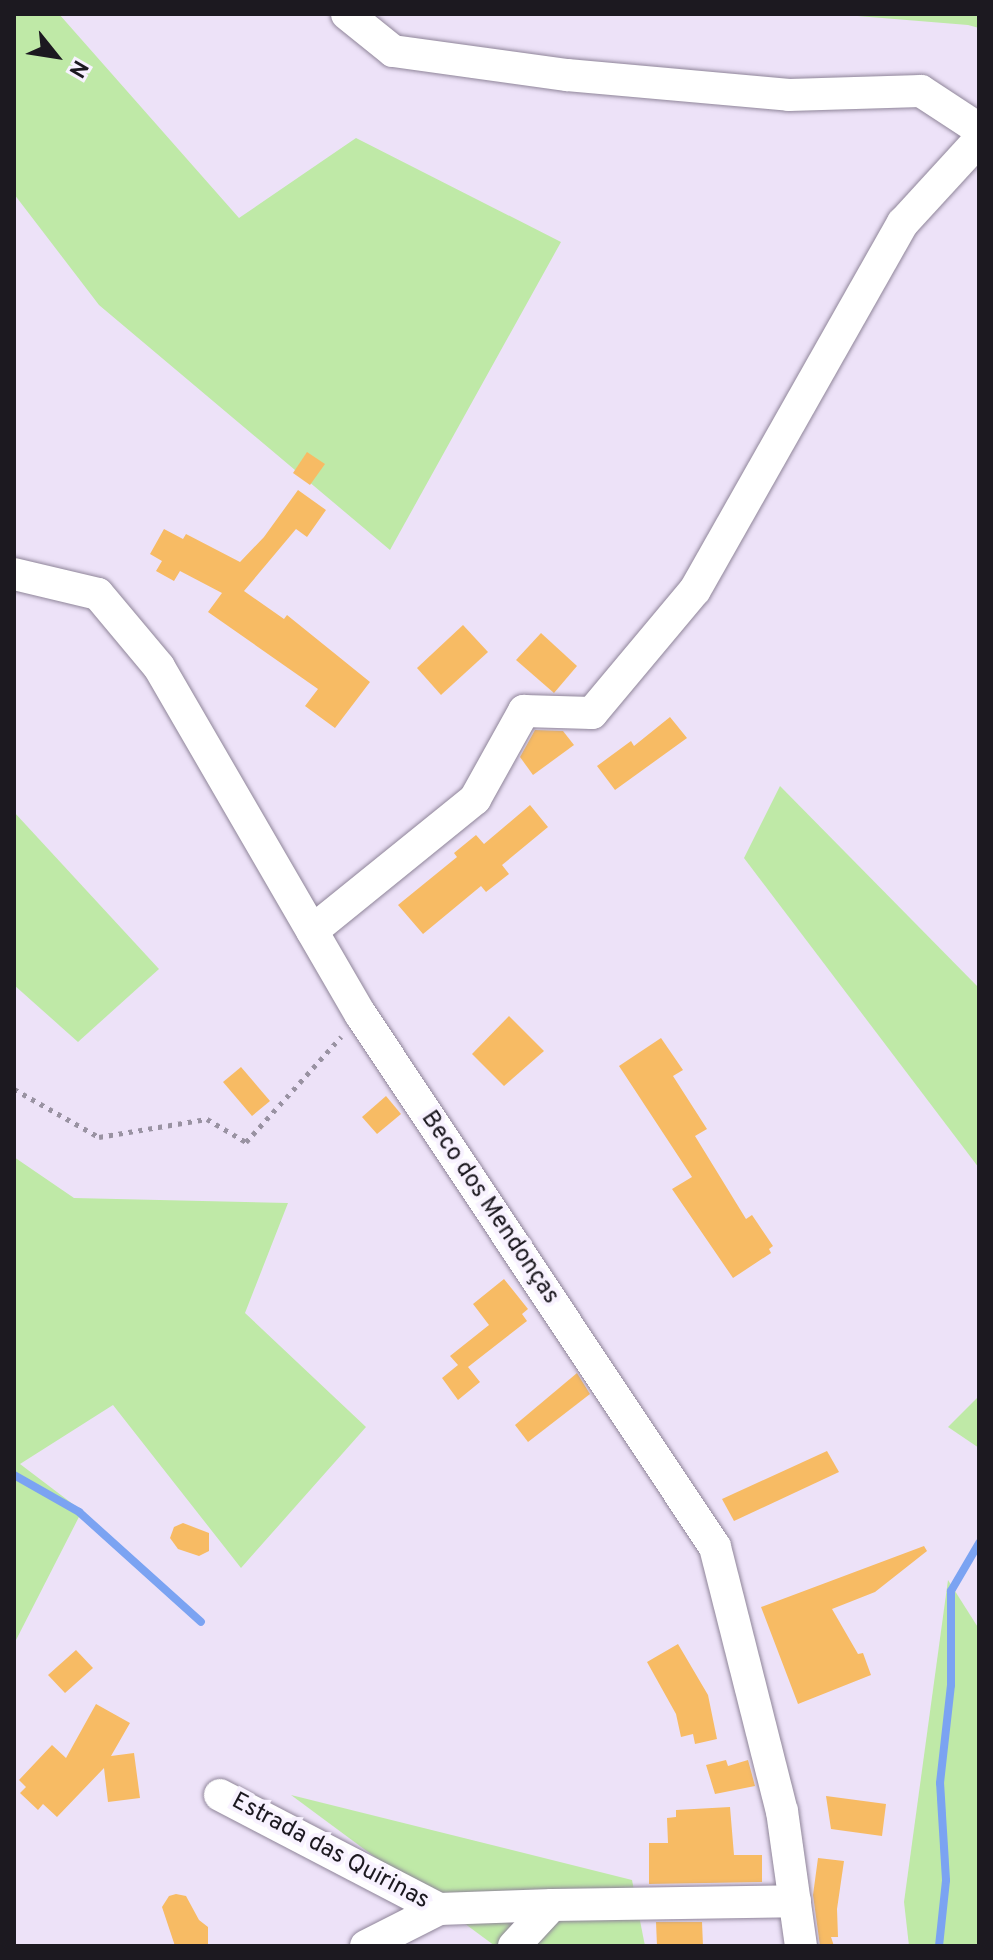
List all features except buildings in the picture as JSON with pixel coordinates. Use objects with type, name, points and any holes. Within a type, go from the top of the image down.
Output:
[{"type":"street","points":[[347,14],[393,51],[567,75],[789,95],[921,91],[979,129]]},
{"type":"street","points":[[312,931],[475,799],[524,711],[592,713],[695,590],[903,223],[979,140]]},
{"type":"street","name":"Beco dos Mendonças","points":[[14,574],[98,594],[159,667],[361,1015],[715,1547],[782,1811],[801,1946]]},
{"type":"street","name":"Estrada das Quirinas","points":[[220,1795],[439,1909]]},
{"type":"street","name":"Estrada das Quirinas","points":[[366,1946],[439,1909],[795,1901]]},
{"type":"street","points":[[514,1946],[552,1905]]},
{"type":"path","points":[[14,1089],[99,1137],[207,1119],[246,1142],[361,1015]]},
{"type":"green space","points":[[14,14],[59,14],[239,218],[356,138],[561,242],[390,550],[99,305],[14,194]]},
{"type":"green space","points":[[833,14],[979,14],[979,28],[968,25]]},
{"type":"green space","points":[[780,786],[979,988],[979,1168],[744,858]]},
{"type":"green space","points":[[14,812],[159,969],[78,1042],[14,985]]},
{"type":"green space","points":[[14,1157],[74,1198],[288,1203],[245,1313],[366,1427],[241,1568],[113,1405],[20,1464],[82,1511],[14,1644]]},
{"type":"green space","points":[[979,1396],[979,1448],[948,1427]]},
{"type":"green space","points":[[948,1580],[979,1629],[979,1946],[909,1946],[904,1902]]},
{"type":"green space","points":[[291,1795],[632,1880],[645,1946],[495,1946]]},
{"type":"waterway","points":[[14,1475],[79,1512],[201,1622]]},
{"type":"waterway","points":[[939,1946],[946,1880],[940,1783],[951,1685],[951,1591],[979,1543]]}]
